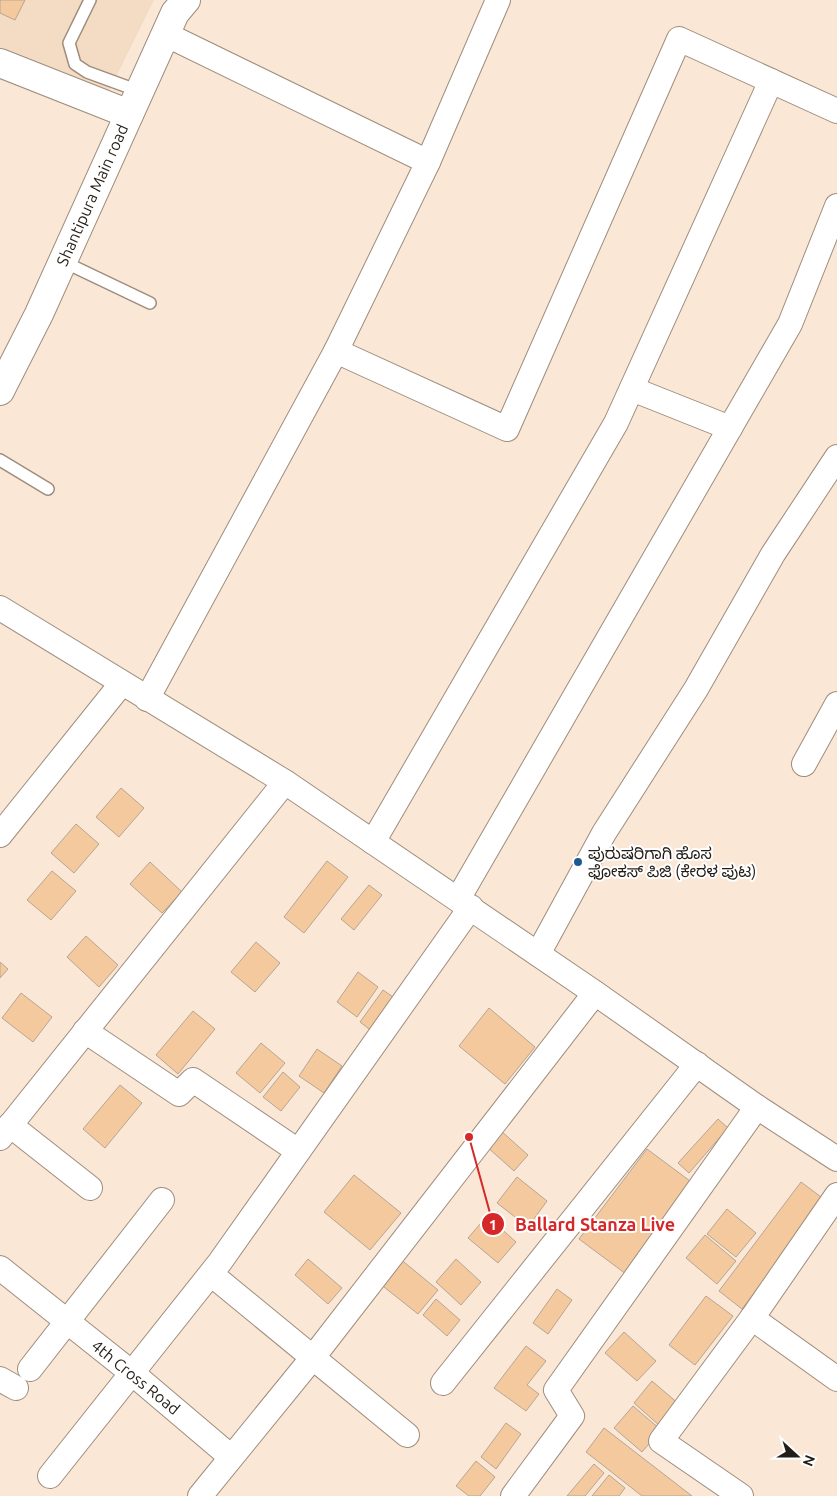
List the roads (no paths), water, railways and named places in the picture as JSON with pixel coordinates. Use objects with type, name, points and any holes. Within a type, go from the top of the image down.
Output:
[{"type":"street","points":[[147,699],[336,350],[428,162],[498,0]]},
{"type":"street","name":"Shantipura Main road","points":[[0,391],[176,12]]},
{"type":"street","points":[[176,12],[428,162]]},
{"type":"street","points":[[336,350],[507,429],[679,39],[837,111]]},
{"type":"street","points":[[0,63],[134,103]]},
{"type":"street","points":[[373,842],[611,431],[632,389],[771,80]]},
{"type":"street","points":[[50,1476],[211,1274],[298,1151],[464,903],[790,324],[837,206]]},
{"type":"street","points":[[632,389],[730,428]]},
{"type":"street","points":[[538,954],[604,834],[696,689],[773,554],[837,457]]},
{"type":"street","points":[[0,608],[284,782],[595,993],[757,1107],[837,1159]]},
{"type":"street","points":[[0,834],[122,683]]},
{"type":"street","points":[[804,764],[837,704]]},
{"type":"street","points":[[90,1188],[5,1131],[284,782]]},
{"type":"street","points":[[200,1496],[314,1356],[595,993]]},
{"type":"street","points":[[85,1031],[179,1094],[193,1080],[298,1151]]},
{"type":"street","points":[[443,1383],[697,1064]]},
{"type":"street","points":[[513,1496],[572,1416],[556,1390],[757,1107]]},
{"type":"street","points":[[741,1496],[661,1441],[752,1318],[830,1221],[837,1194]]},
{"type":"street","points":[[30,1369],[162,1200]]},
{"type":"street","name":"4th Cross Road","points":[[0,1268],[132,1373],[231,1457]]},
{"type":"street","points":[[211,1274],[314,1356],[407,1435]]},
{"type":"street","points":[[752,1318],[837,1379]]},
{"type":"lane","points":[[90,0],[69,43],[75,64],[134,103]]},
{"type":"lane","points":[[62,261],[150,303]]},
{"type":"lane","points":[[0,460],[48,489]]},
{"type":"place","name":"ಪುರುಷರಿಗಾಗಿ ಹೊಸ ಫೋಕಸ್ ಪಿಜಿ (ಕೇರಳ ಪುಟ)","points":[[578,862]]},
{"type":"place","name":"Ballard Stanza Live","points":[[469,1137]]}]
